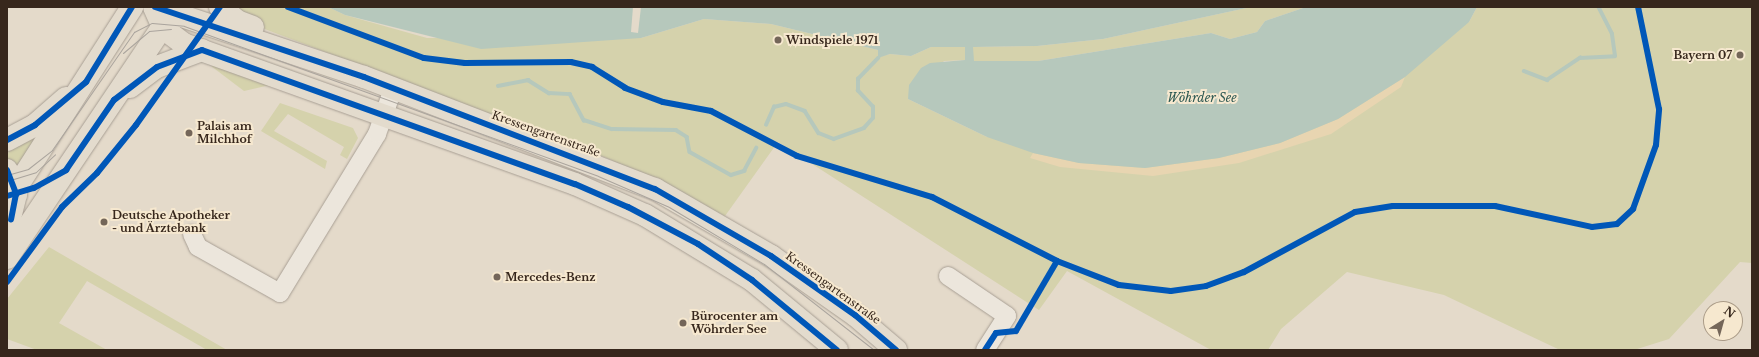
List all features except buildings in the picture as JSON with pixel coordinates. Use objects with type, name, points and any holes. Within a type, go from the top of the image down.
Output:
[{"type":"main road","name":"Kressengartenstraße","points":[[220,7],[237,21],[280,37],[310,60]]},
{"type":"main road","name":"Kressengartenstraße","points":[[162,11],[393,89],[601,165],[672,197],[771,256],[855,315],[896,350]]},
{"type":"main road","points":[[7,230],[10,191],[86,82],[128,13],[162,11]]},
{"type":"main road","points":[[162,11],[174,38],[202,50],[576,184],[645,215],[752,280],[837,350]]},
{"type":"main road","points":[[7,258],[114,100],[162,11]]},
{"type":"main road","points":[[114,100],[157,67],[202,50]]},
{"type":"main road","points":[[7,140],[35,125],[86,82]]},
{"type":"main road","points":[[10,191],[66,170]]},
{"type":"street","points":[[192,234],[198,247],[280,293],[385,116],[393,89]]},
{"type":"street","points":[[948,276],[1007,316],[985,350]]},
{"type":"shaded area","points":[[227,7],[328,7],[345,15],[427,38],[641,38],[704,19],[771,24],[878,50],[878,57],[890,54],[911,56],[931,47],[965,47],[966,60],[944,61],[908,99],[987,137],[1431,38],[1469,22],[1477,7],[1752,7],[1752,263],[1740,262],[1669,339],[1634,350],[1560,350],[1444,295],[1347,272],[1281,329],[1268,350],[1211,350],[1067,271],[1039,310],[778,142],[725,216],[609,159],[246,22]]},
{"type":"shaded area","points":[[1251,7],[1306,7],[1265,21],[1257,32],[1230,39],[1211,33],[1038,61],[973,61],[973,47],[1037,46],[1103,39]]},
{"type":"shaded area","points":[[211,66],[221,66],[270,85],[244,91]]},
{"type":"shaded area","points":[[280,103],[353,128],[358,138],[347,159],[340,155],[344,147],[288,114],[274,131],[327,161],[325,169],[261,131]]},
{"type":"shaded area","points":[[47,123],[19,169],[7,158],[10,146]]},
{"type":"shaded area","points":[[49,247],[227,350],[207,350],[87,281],[59,323],[107,350],[37,350],[7,339],[7,299]]},
{"type":"sand","points":[[1405,77],[1401,87],[1331,134],[1239,163],[1153,176],[1060,167],[1030,158],[1033,153],[1079,163],[1145,168],[1219,158],[1280,143],[1338,119]]},
{"type":"water","name":"Wöhrder See","points":[[328,7],[1251,7],[1103,39],[1037,46],[973,47],[974,61],[1038,61],[1211,33],[1230,39],[1257,32],[1265,21],[1306,7],[1477,7],[1469,22],[1405,77],[1338,119],[1280,143],[1219,158],[1145,168],[1079,163],[1033,153],[987,137],[908,99],[909,85],[921,68],[930,63],[965,60],[965,47],[931,47],[911,56],[890,54],[878,58],[878,50],[771,24],[704,19],[641,38],[481,49],[345,15]]},
{"type":"pier","points":[[633,7],[641,7],[638,33],[631,32]]},
{"type":"waterway","points":[[1524,71],[1547,80],[1580,58],[1615,56],[1612,34],[1598,7]]},
{"type":"waterway","points":[[766,125],[774,107],[786,104],[805,111],[819,133],[834,139],[864,128],[873,118],[873,107],[858,91],[858,79],[878,58]]},
{"type":"waterway","points":[[498,86],[528,80],[549,93],[570,94],[584,120],[612,129],[676,130],[687,137],[690,152],[731,175],[744,171],[756,148]]},
{"type":"tram line","points":[[7,175],[28,169],[52,150],[134,32],[152,23],[184,26],[598,176],[669,207],[764,264],[874,350]]},
{"type":"tram line","points":[[123,53],[149,31],[171,29]]},
{"type":"tram line","points":[[7,181],[36,172],[55,154]]},
{"type":"cycle path","points":[[7,140],[35,125],[86,82],[132,7]]},
{"type":"cycle path","points":[[155,7],[364,77],[655,189],[771,256],[855,315],[896,350]]},
{"type":"cycle path","points":[[7,282],[62,207],[97,173],[136,125],[220,7]]},
{"type":"cycle path","points":[[288,7],[424,58],[465,63],[571,62],[592,67],[625,88],[663,102],[711,111],[797,156],[932,197],[1057,261],[1119,285],[1171,291],[1206,286],[1244,272],[1355,212],[1393,206],[1495,206],[1592,227],[1617,224],[1633,209],[1656,145],[1659,109],[1638,7]]},
{"type":"cycle path","points":[[7,196],[34,188],[66,170],[114,100],[157,67],[202,50],[575,184],[628,207],[698,244],[752,280],[837,350]]},
{"type":"cycle path","points":[[7,170],[16,194],[11,220]]},
{"type":"cycle path","points":[[985,350],[996,333],[1016,331],[1057,261]]},
{"type":"place","name":"Windspiele 1971","points":[[778,40]]},
{"type":"place","name":"Bayern 07","points":[[1740,55]]},
{"type":"place","name":"Palais am Milchhof","points":[[189,133]]},
{"type":"place","name":"Deutsche Apotheker - und Ärztebank","points":[[104,222]]},
{"type":"place","name":"Mercedes-Benz","points":[[497,277]]},
{"type":"place","name":"Bürocenter am Wöhrder See","points":[[683,323]]}]
